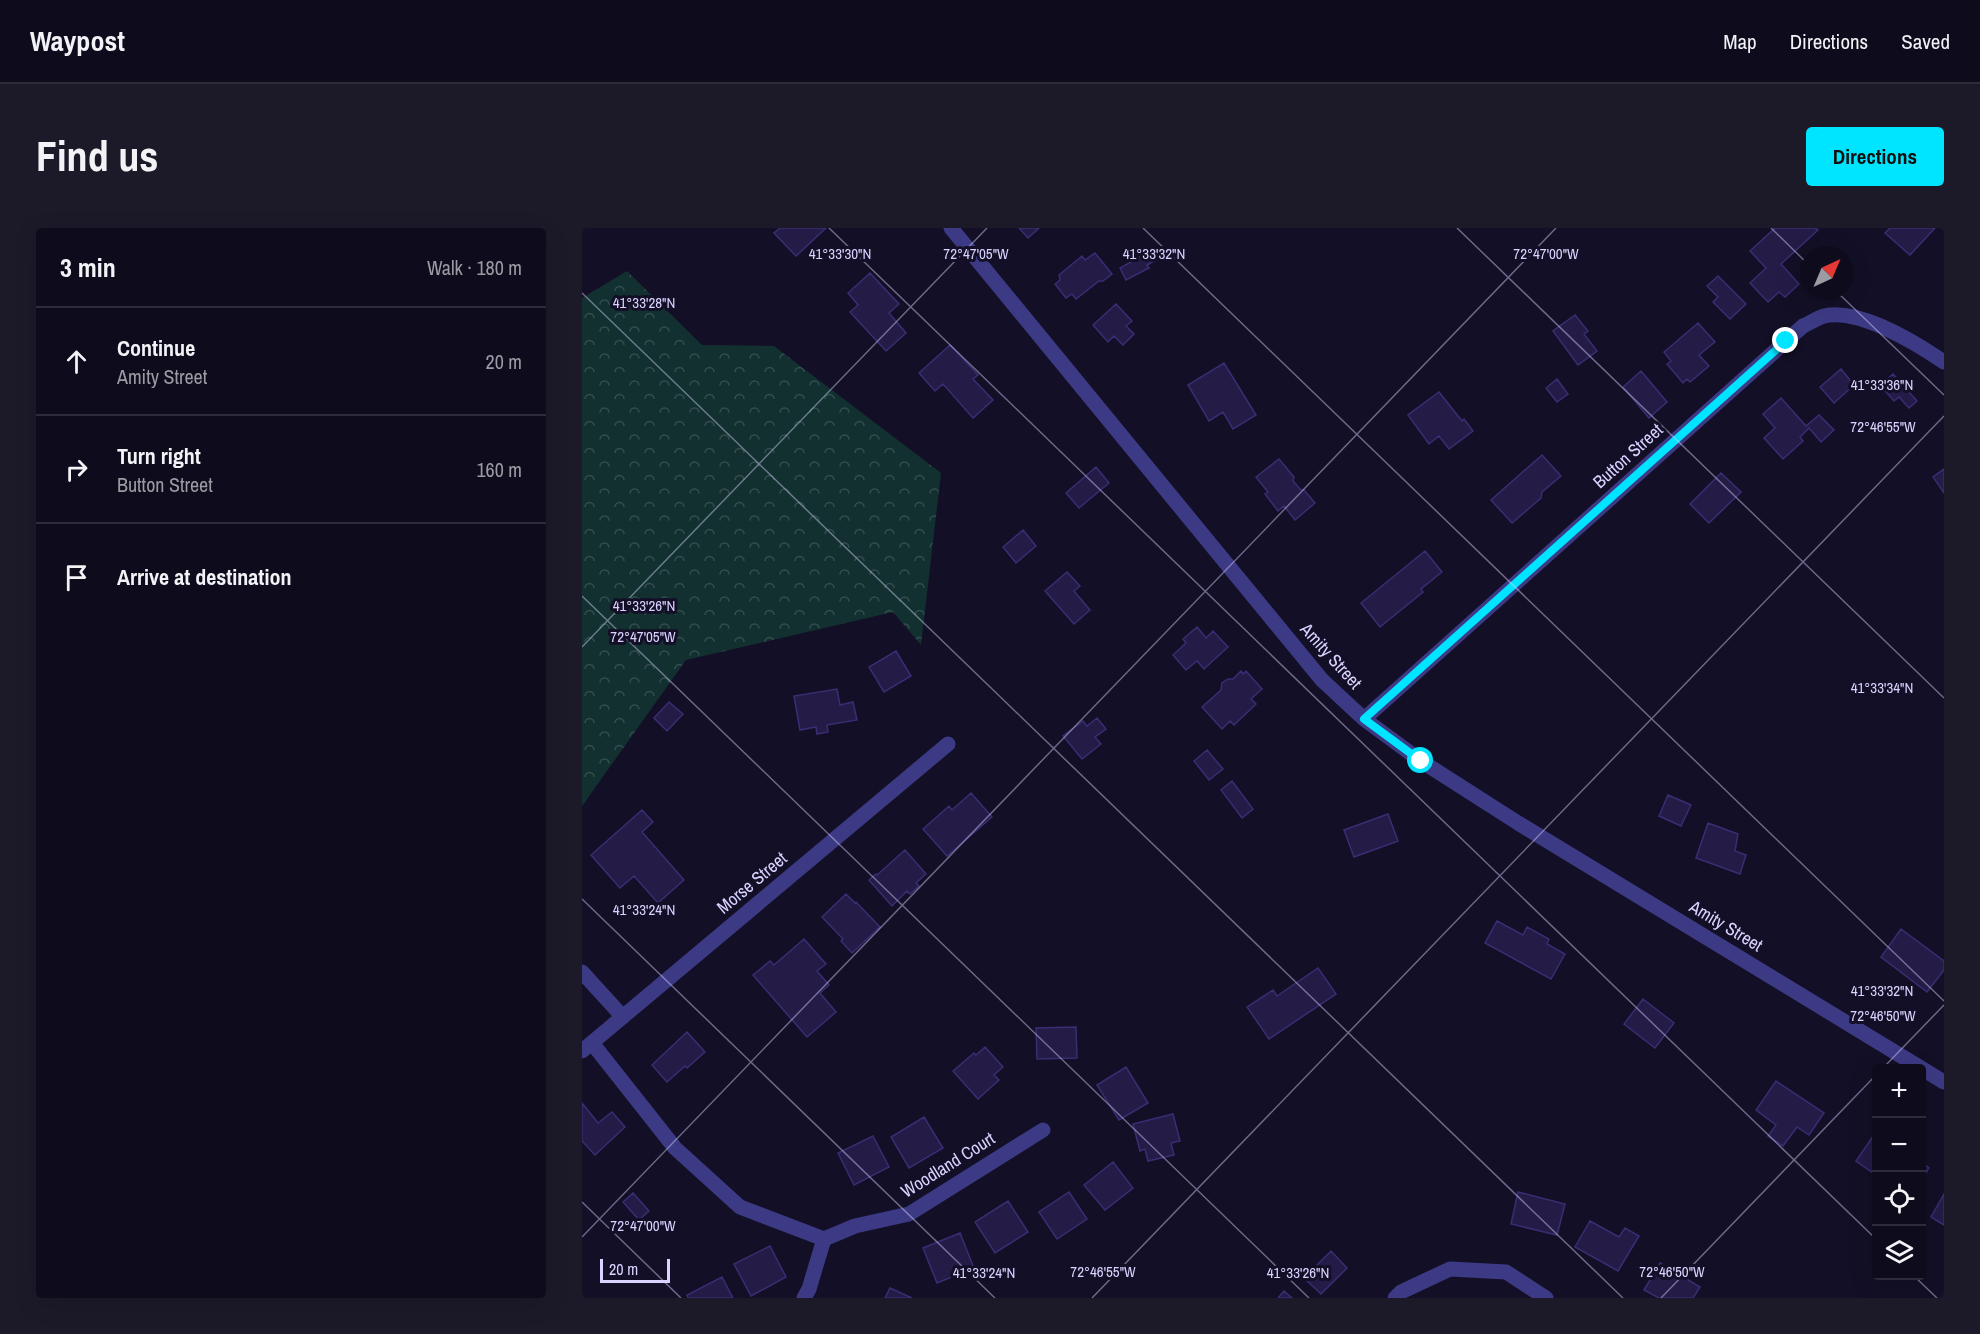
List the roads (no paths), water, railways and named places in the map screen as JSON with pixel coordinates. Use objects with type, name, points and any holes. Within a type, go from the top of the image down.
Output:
[{"type":"street","name":"Amity Street","points":[[951,228],[1322,680],[1364,719],[1421,761],[1518,823],[1944,1082]]},
{"type":"street","name":"Button Street","points":[[1364,719],[1803,326],[1824,316],[1841,315],[1861,319],[1892,333],[1944,362]]},
{"type":"street","name":"Morse Street","points":[[587,1047],[948,744]]},
{"type":"street","points":[[582,972],[623,1017]]},
{"type":"street","points":[[587,1047],[675,1148],[740,1207],[824,1239],[809,1289],[804,1298]]},
{"type":"street","name":"Woodland Court","points":[[824,1239],[855,1226],[909,1214],[1042,1130]]},
{"type":"street","points":[[1395,1298],[1401,1292],[1450,1269],[1506,1272],[1546,1298]]}]
